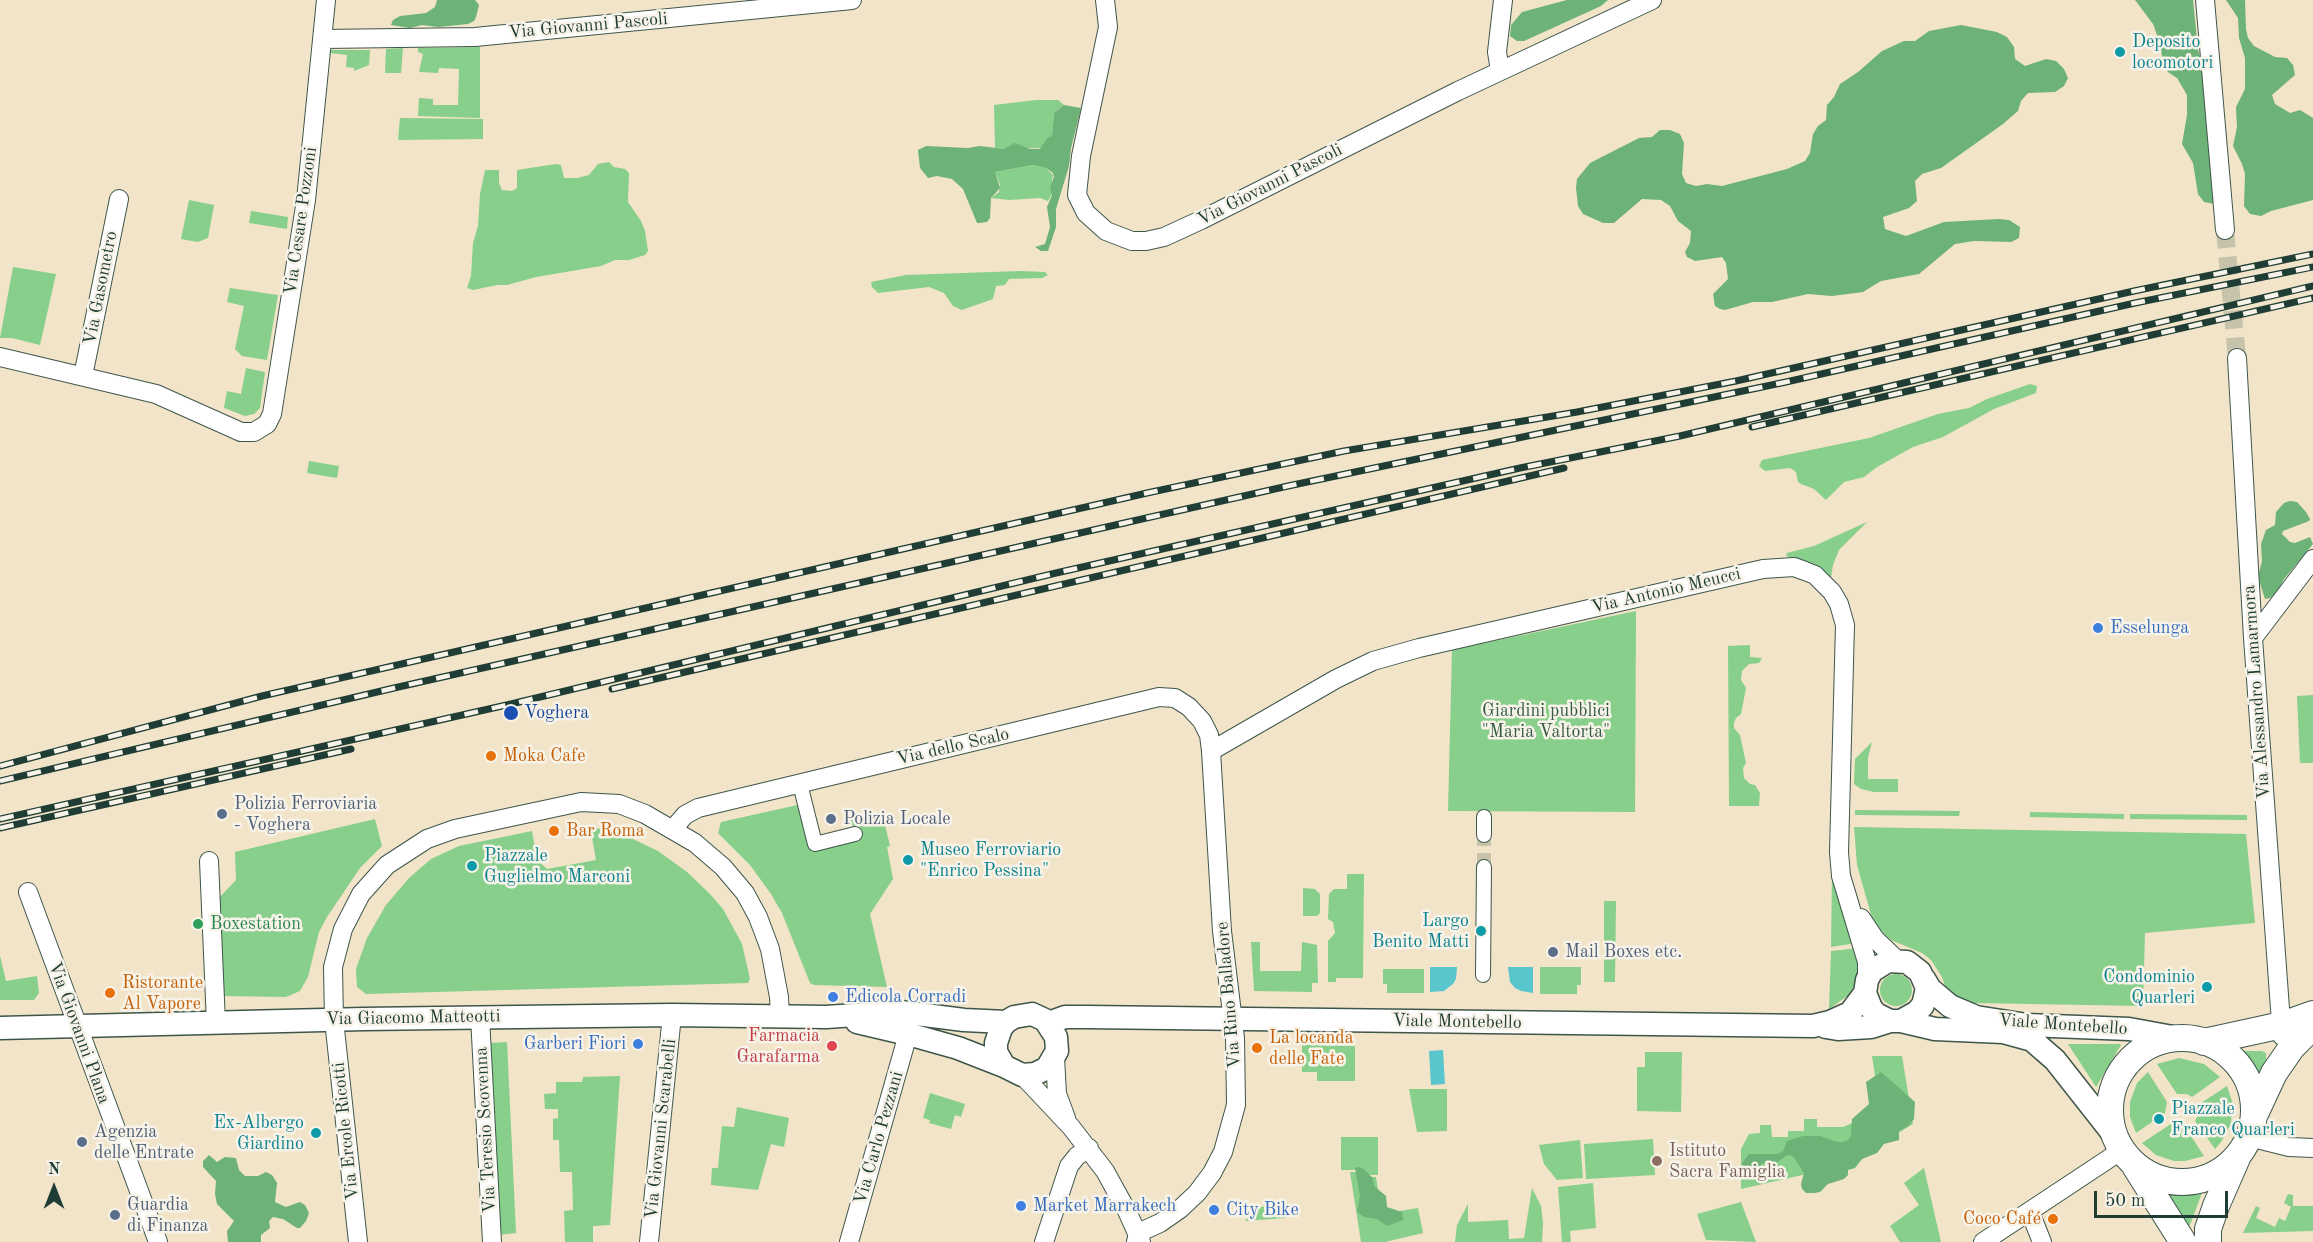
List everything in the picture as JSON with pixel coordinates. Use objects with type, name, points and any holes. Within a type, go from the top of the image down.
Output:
[{"type":"main road","points":[[2205,1042],[2282,1025],[2313,1014]]},
{"type":"main road","points":[[2208,1242],[2208,1229],[2216,1206],[2274,1073],[2292,1047],[2313,1026]]},
{"type":"main road","points":[[2124,1150],[2144,1172],[2164,1180],[2196,1181],[2225,1168],[2247,1137],[2251,1089],[2246,1076],[2229,1055],[2205,1042],[2178,1038],[2160,1042],[2142,1050],[2128,1063],[2117,1079],[2111,1097],[2111,1107],[2124,1150],[2183,1242]]},
{"type":"street","name":"Via Cesare Pozzoni","points":[[83,376],[169,398],[241,432],[254,432],[263,427],[272,414],[306,200],[326,0]]},
{"type":"street","name":"Via Giovanni Pascoli","points":[[323,39],[475,37],[852,0]]},
{"type":"street","name":"Via Giovanni Pascoli","points":[[1105,0],[1108,27],[1081,156],[1077,195],[1086,213],[1095,223],[1106,231],[1132,241],[1156,239],[1201,220],[1500,71],[1652,0]]},
{"type":"street","points":[[1500,71],[1497,52],[1503,0]]},
{"type":"street","points":[[2205,0],[2225,230]]},
{"type":"street","name":"Via Gasometro","points":[[83,376],[118,199]]},
{"type":"street","points":[[0,357],[83,376]]},
{"type":"street","name":"Via Alessandro Lamarmora","points":[[2237,358],[2253,638],[2282,1025],[2281,1046],[2274,1073]]},
{"type":"street","points":[[2253,638],[2313,559]]},
{"type":"street","name":"Via Antonio Meucci","points":[[1211,751],[1336,679],[1373,662],[1419,648],[1746,573],[1782,566],[1794,567],[1815,575],[1832,592],[1839,604],[1845,625],[1839,852],[1841,876],[1865,953],[1866,986]]},
{"type":"street","name":"Via dello Scalo","points":[[673,829],[685,815],[698,808],[1159,697],[1174,698],[1189,707],[1202,721],[1209,735],[1211,751]]},
{"type":"street","name":"Via Rino Balladore","points":[[1138,1239],[1173,1214],[1197,1193],[1212,1173],[1223,1152],[1236,1105],[1235,1038],[1222,931],[1211,751]]},
{"type":"street","points":[[800,784],[815,844],[855,834]]},
{"type":"street","points":[[334,1020],[333,967],[343,929],[351,911],[373,879],[387,865],[415,845],[455,829],[581,802],[619,804],[645,814],[695,843],[723,867],[745,893],[758,917],[770,949],[779,997],[780,1017]]},
{"type":"street","points":[[1484,817],[1484,835]]},
{"type":"street","points":[[209,861],[216,1023]]},
{"type":"street","points":[[1483,975],[1484,867]]},
{"type":"street","name":"Via Giovanni Plana","points":[[28,892],[158,1242]]},
{"type":"street","name":"Via Antonio Meucci","points":[[1847,897],[1875,939],[1897,960]]},
{"type":"street","name":"Viale Montebello","points":[[1816,1026],[1840,1019],[1850,1013],[1872,971],[1888,961],[1897,960],[1914,966],[1930,989],[1950,1006],[1976,1017],[2027,1025],[2129,1029],[2178,1038]]},
{"type":"street","name":"Viale Montebello","points":[[1049,1023],[1065,1017],[1816,1026],[1838,1029],[1871,1027],[1910,1018],[1923,1005],[1926,988],[1924,980]]},
{"type":"street","name":"Viale Montebello","points":[[1866,986],[1870,1008],[1876,1014],[1896,1021],[1935,1029],[2003,1032],[2032,1040],[2055,1059],[2124,1150]]},
{"type":"street","name":"Via Giacomo Matteotti","points":[[0,1028],[480,1017],[672,1015],[826,1017],[901,1011],[964,1020],[1006,1022]]},
{"type":"street","name":"Via Giacomo Matteotti","points":[[1071,1127],[1057,1094],[1053,1030],[1049,1023],[1041,1017],[1032,1014],[1014,1017],[1006,1022],[997,1035],[996,1052],[1089,1148],[1114,1186],[1138,1239]]},
{"type":"street","name":"Via Giovanni Scarabelli","points":[[649,1242],[672,1015]]},
{"type":"street","points":[[908,1034],[916,1027],[941,1016]]},
{"type":"street","name":"Via Teresio Scovenna","points":[[480,1017],[492,1242]]},
{"type":"street","name":"Via Giacomo Matteotti","points":[[826,1017],[873,1024],[958,1048],[1013,1071]]},
{"type":"street","name":"Viale Montebello","points":[[1056,1051],[1076,1028],[1093,1018]]},
{"type":"street","name":"Via Ercole Ricotti","points":[[334,1020],[358,1242]]},
{"type":"street","name":"Via Carlo Pezzani","points":[[849,1242],[908,1034]]},
{"type":"street","points":[[1013,1071],[1041,1072],[1056,1051]]},
{"type":"street","points":[[2247,1137],[2289,1147],[2313,1148]]},
{"type":"street","points":[[1045,1240],[1069,1166],[1073,1159],[1089,1148]]},
{"type":"street","points":[[1983,1242],[2124,1150]]},
{"type":"street","points":[[2030,1212],[2042,1242]]},
{"type":"green space","points":[[437,0],[475,0],[479,5],[474,21],[468,24],[438,27],[422,25],[410,28],[391,25],[393,20],[400,16],[426,13],[435,7]]},
{"type":"green space","points":[[1567,0],[1608,0],[1601,6],[1524,41],[1517,41],[1510,36],[1511,25],[1522,12]]},
{"type":"green space","points":[[2135,0],[2193,0],[2198,50],[2204,67],[2214,204],[2204,202],[2198,194],[2193,163],[2182,144],[2187,115],[2187,95],[2177,78],[2168,72],[2163,63],[2160,43],[2153,24]]},
{"type":"green space","points":[[2226,0],[2245,0],[2246,29],[2248,38],[2254,46],[2275,57],[2287,58],[2293,65],[2295,75],[2272,95],[2275,104],[2290,113],[2300,110],[2313,118],[2313,200],[2271,211],[2261,216],[2250,214],[2244,206],[2245,174],[2233,146],[2237,127],[2236,107],[2245,89],[2245,58],[2239,38],[2238,18]]},
{"type":"green space","points":[[1961,25],[1997,32],[2007,37],[2014,47],[2015,59],[2025,66],[2046,59],[2056,61],[2064,69],[2068,78],[2064,86],[2055,92],[2028,93],[2021,101],[2018,111],[2003,124],[1941,168],[1922,174],[1915,181],[1917,201],[1909,208],[1883,217],[1885,229],[1906,236],[1944,222],[2009,220],[2020,227],[2019,238],[2011,242],[1974,241],[1955,244],[1919,274],[1881,281],[1863,292],[1832,296],[1808,294],[1772,302],[1753,302],[1725,310],[1715,306],[1713,294],[1728,279],[1726,263],[1722,257],[1695,261],[1687,257],[1685,252],[1690,243],[1691,231],[1678,221],[1670,206],[1661,200],[1642,199],[1614,223],[1603,223],[1583,214],[1578,206],[1577,179],[1590,163],[1639,138],[1652,137],[1660,130],[1670,130],[1680,134],[1684,143],[1682,174],[1686,183],[1696,186],[1707,184],[1722,186],[1787,169],[1805,161],[1810,153],[1813,134],[1826,120],[1827,105],[1840,84],[1882,51],[1904,41],[1915,41],[1929,31]]},
{"type":"green space","points":[[480,47],[480,118],[418,116],[419,98],[433,99],[433,105],[458,105],[459,69],[439,68],[438,73],[419,72],[423,54],[418,52],[418,48]]},
{"type":"green space","points":[[403,48],[401,73],[385,73],[386,49]]},
{"type":"green space","points":[[330,50],[370,50],[369,65],[354,71],[354,68],[346,67],[347,55],[330,53]]},
{"type":"green space","points":[[1058,100],[1064,105],[1054,113],[1052,136],[1046,139],[1042,148],[995,148],[994,105]]},
{"type":"green space","points":[[1064,105],[1081,108],[1069,166],[1056,209],[1056,227],[1048,251],[1041,251],[1035,247],[1045,244],[1050,227],[1047,207],[1052,195],[1050,187],[1054,177],[1053,173],[1046,168],[1033,165],[995,172],[1000,188],[991,198],[990,218],[987,222],[977,223],[963,189],[952,179],[937,176],[928,178],[920,168],[918,150],[926,146],[968,148],[980,146],[1004,149],[1015,143],[1030,149],[1040,149],[1047,138],[1052,136],[1054,113]]},
{"type":"green space","points":[[400,118],[483,119],[483,139],[398,140]]},
{"type":"green space","points":[[609,162],[614,167],[625,169],[629,173],[628,202],[645,231],[648,251],[645,255],[507,285],[473,290],[467,288],[471,276],[473,243],[478,226],[480,194],[485,170],[499,170],[499,183],[502,190],[512,191],[517,188],[517,170],[556,164],[561,165],[564,178],[577,178],[589,175],[598,164]]},
{"type":"green space","points":[[1033,165],[1046,168],[1053,175],[1051,187],[1053,192],[1048,201],[1040,198],[1009,200],[991,198],[999,192],[1000,185],[995,172]]},
{"type":"green space","points":[[189,200],[214,205],[208,238],[198,242],[181,239]]},
{"type":"green space","points":[[251,211],[288,217],[287,229],[249,223]]},
{"type":"green space","points":[[13,267],[56,274],[40,345],[12,338],[0,338]]},
{"type":"green space","points":[[1045,272],[1048,275],[1042,278],[1009,279],[1005,285],[996,286],[993,299],[962,310],[953,306],[944,293],[929,287],[878,293],[872,287],[871,282],[906,275]]},
{"type":"green space","points":[[230,288],[278,295],[267,360],[242,356],[235,349],[244,306],[227,302]]},
{"type":"green space","points":[[246,368],[265,372],[260,408],[254,414],[245,416],[224,408],[227,391],[241,394]]},
{"type":"green space","points":[[2030,384],[2037,386],[2036,393],[1994,409],[1943,437],[1913,447],[1864,477],[1844,482],[1826,500],[1814,489],[1798,482],[1796,472],[1790,468],[1765,471],[1759,466],[1762,460],[1869,438],[1938,414],[1969,408]]},
{"type":"green space","points":[[309,461],[339,466],[337,478],[307,473]]},
{"type":"green space","points":[[2297,502],[2310,519],[2283,531],[2282,534],[2290,542],[2295,543],[2310,537],[2313,544],[2284,579],[2277,592],[2265,599],[2258,577],[2262,561],[2261,544],[2266,530],[2275,525],[2276,512],[2284,503]]},
{"type":"green space","points":[[1867,522],[1839,550],[1831,578],[1815,564],[1786,556],[1787,553],[1814,546]]},
{"type":"green space","name":"Giardini pubblici \"Maria Valtorta\"","points":[[1636,611],[1635,812],[1448,811],[1452,650]]},
{"type":"green space","points":[[1750,645],[1750,657],[1762,658],[1759,663],[1749,664],[1742,671],[1741,680],[1746,688],[1741,714],[1736,718],[1734,728],[1740,735],[1746,763],[1743,768],[1744,778],[1750,784],[1755,785],[1760,793],[1759,806],[1729,806],[1728,646]]},
{"type":"green space","points":[[2313,695],[2313,763],[2300,763],[2297,696]]},
{"type":"green space","points":[[1872,742],[1868,757],[1868,779],[1898,779],[1898,792],[1874,792],[1861,789],[1854,784],[1855,759]]},
{"type":"green space","points":[[802,804],[813,847],[855,837],[851,819],[882,812],[890,846],[887,847],[893,879],[870,914],[887,987],[810,983],[782,913],[771,894],[750,865],[718,833],[721,822]]},
{"type":"green space","points":[[1855,810],[1960,811],[1959,816],[1855,815]]},
{"type":"green space","points":[[2030,812],[2124,814],[2124,819],[2030,817]]},
{"type":"green space","points":[[2130,814],[2247,815],[2247,820],[2130,819]]},
{"type":"green space","points":[[375,819],[382,846],[360,868],[327,917],[319,932],[308,977],[300,991],[286,997],[219,996],[215,902],[236,880],[235,852]]},
{"type":"green space","points":[[590,826],[633,839],[658,851],[687,872],[709,893],[723,909],[742,944],[750,979],[748,983],[366,994],[357,987],[356,969],[367,938],[386,905],[409,878],[431,859],[459,846],[532,831],[537,860],[547,869],[596,860]]},
{"type":"green space","points":[[1854,827],[2246,834],[2255,923],[2145,933],[2143,1006],[1974,1003],[1952,994],[1931,960],[1922,953],[1891,940],[1872,918],[1857,865]]},
{"type":"green space","points":[[1832,872],[1857,943],[1831,947]]},
{"type":"green space","points":[[1347,874],[1364,874],[1363,978],[1336,978],[1336,982],[1328,982],[1328,941],[1335,933],[1333,922],[1328,919],[1329,894],[1334,889],[1347,889]]},
{"type":"green space","points":[[1303,888],[1315,889],[1320,894],[1320,913],[1317,916],[1303,916]]},
{"type":"green space","points":[[1604,901],[1616,901],[1615,982],[1604,982]]},
{"type":"green space","points":[[1251,942],[1260,942],[1260,971],[1301,971],[1302,942],[1317,945],[1318,983],[1312,983],[1312,992],[1254,991]]},
{"type":"green space","points":[[1859,948],[1860,967],[1854,986],[1850,994],[1829,1009],[1831,951]]},
{"type":"green space","points":[[0,956],[6,981],[37,976],[39,993],[34,1000],[0,1000]]},
{"type":"green space","points":[[1540,967],[1581,967],[1581,985],[1577,985],[1577,994],[1540,994]]},
{"type":"green space","points":[[1383,969],[1424,969],[1424,993],[1387,993],[1387,984],[1383,984]]},
{"type":"green space","points":[[1896,974],[1907,979],[1912,990],[1907,1001],[1896,1006],[1885,1001],[1880,990],[1885,979]]},
{"type":"green space","points":[[507,1042],[516,1233],[498,1235],[490,1043]]},
{"type":"green space","points":[[2068,1044],[2120,1044],[2121,1045],[2096,1087]]},
{"type":"green space","points":[[1302,1045],[1355,1046],[1355,1081],[1317,1081],[1317,1072],[1302,1072]]},
{"type":"green space","points":[[2244,1051],[2266,1053],[2266,1060],[2259,1075],[2253,1075],[2241,1057]]},
{"type":"green space","points":[[1645,1052],[1682,1052],[1681,1112],[1637,1111],[1637,1067],[1645,1067]]},
{"type":"green space","points":[[1872,1056],[1902,1056],[1913,1124],[1846,1165],[1741,1189],[1741,1149],[1749,1134],[1760,1133],[1760,1125],[1771,1125],[1772,1137],[1788,1137],[1788,1131],[1804,1131],[1804,1119],[1817,1119],[1817,1127],[1843,1127],[1876,1113],[1880,1109]]},
{"type":"green space","points":[[2179,1058],[2204,1064],[2220,1077],[2192,1097],[2187,1094],[2177,1094],[2157,1064]]},
{"type":"green space","points":[[1881,1072],[1915,1102],[1914,1119],[1899,1131],[1899,1140],[1884,1144],[1877,1153],[1862,1159],[1855,1168],[1848,1170],[1848,1175],[1844,1179],[1828,1184],[1820,1192],[1806,1193],[1802,1189],[1804,1173],[1793,1156],[1787,1155],[1775,1164],[1762,1163],[1758,1173],[1753,1176],[1743,1173],[1742,1163],[1749,1154],[1778,1154],[1783,1151],[1787,1141],[1803,1136],[1820,1136],[1837,1142],[1848,1140],[1851,1136],[1852,1119],[1869,1104],[1866,1082]]},
{"type":"green space","points":[[2148,1072],[2167,1102],[2165,1113],[2136,1133],[2130,1117],[2130,1102],[2137,1083]]},
{"type":"green space","points":[[620,1076],[610,1225],[593,1226],[593,1242],[565,1242],[564,1211],[573,1210],[572,1172],[560,1172],[559,1140],[553,1140],[553,1119],[558,1118],[558,1109],[545,1109],[544,1094],[556,1093],[556,1082],[582,1082],[583,1077]]},
{"type":"green space","points":[[2227,1086],[2232,1101],[2231,1124],[2215,1149],[2195,1121],[2198,1115],[2198,1105]]},
{"type":"green space","points":[[1409,1089],[1447,1089],[1447,1131],[1417,1132]]},
{"type":"green space","points":[[930,1093],[965,1104],[961,1117],[955,1115],[951,1129],[929,1123],[930,1120],[923,1118]]},
{"type":"green space","points":[[737,1107],[789,1118],[784,1147],[771,1144],[758,1190],[711,1185],[712,1168],[718,1168],[722,1126],[734,1127]]},
{"type":"green space","points":[[2171,1124],[2185,1127],[2204,1156],[2185,1161],[2174,1161],[2156,1155],[2142,1143]]},
{"type":"green space","points":[[1341,1137],[1378,1137],[1378,1175],[1361,1175],[1361,1170],[1341,1170]]},
{"type":"green space","points":[[1653,1139],[1655,1175],[1586,1179],[1584,1144]]},
{"type":"green space","points":[[1580,1140],[1583,1178],[1557,1180],[1544,1164],[1539,1145]]},
{"type":"green space","points":[[209,1155],[217,1162],[225,1157],[236,1158],[239,1170],[245,1176],[258,1176],[266,1172],[272,1175],[277,1183],[275,1202],[286,1207],[300,1202],[305,1205],[309,1213],[306,1221],[300,1228],[297,1228],[283,1219],[273,1217],[269,1221],[270,1228],[261,1235],[261,1242],[228,1242],[227,1231],[234,1221],[217,1204],[216,1181],[203,1167],[203,1161]]},
{"type":"green space","points":[[1358,1167],[1373,1178],[1374,1186],[1386,1196],[1387,1207],[1402,1212],[1403,1220],[1387,1226],[1377,1219],[1364,1217],[1357,1212],[1360,1196],[1355,1168]]},
{"type":"green space","points":[[1924,1168],[1941,1242],[1900,1242],[1890,1226],[1919,1205],[1904,1183]]},
{"type":"green space","points":[[1350,1172],[1359,1172],[1359,1177],[1376,1177],[1382,1214],[1418,1208],[1423,1233],[1385,1242],[1361,1242]]},
{"type":"green space","points":[[1593,1183],[1596,1228],[1570,1231],[1571,1242],[1562,1242],[1558,1187]]},
{"type":"green space","points":[[1532,1188],[1541,1206],[1542,1242],[1455,1242],[1457,1225],[1468,1204],[1468,1222],[1508,1220],[1509,1239],[1524,1238]]},
{"type":"green space","points":[[2202,1193],[2190,1225],[2188,1227],[2167,1195]]},
{"type":"green space","points":[[2288,1194],[2293,1195],[2293,1206],[2313,1206],[2313,1231],[2243,1233],[2256,1206],[2260,1208],[2256,1218],[2275,1227],[2279,1218],[2285,1221],[2291,1207],[2284,1203]]},
{"type":"green space","points":[[1741,1202],[1756,1242],[1706,1240],[1697,1214]]},
{"type":"green space","points":[[1291,1205],[1292,1215],[1286,1218],[1245,1221],[1258,1207]]},
{"type":"water","points":[[1430,967],[1457,967],[1456,979],[1444,991],[1430,992]]},
{"type":"water","points":[[1508,967],[1533,967],[1533,993],[1515,988],[1510,982]]},
{"type":"water","points":[[1443,1050],[1445,1084],[1431,1085],[1429,1051]]},
{"type":"tunnel","points":[[2225,230],[2237,358]]},
{"type":"tunnel","points":[[1484,835],[1484,867]]},
{"type":"railway","points":[[0,766],[262,696],[1147,493],[1344,451],[1577,412],[1736,381],[2134,291],[2313,254]]},
{"type":"railway","points":[[0,781],[394,688],[1288,486],[1786,382],[2135,303],[2313,267]]},
{"type":"railway","points":[[0,819],[511,704],[1056,573],[1520,468],[1680,436],[2313,286]]},
{"type":"railway","points":[[1752,427],[2313,298]]},
{"type":"railway","points":[[612,689],[1564,468]]},
{"type":"railway","points":[[0,828],[351,749]]},
{"type":"place","name":"Deposito locomotori","points":[[2120,52]]},
{"type":"place","name":"Esselunga","points":[[2098,628]]},
{"type":"place","name":"Voghera","points":[[511,713]]},
{"type":"place","name":"Moka Cafe","points":[[491,756]]},
{"type":"place","name":"Polizia Ferroviaria - Voghera","points":[[222,814]]},
{"type":"place","name":"Polizia Locale","points":[[831,819]]},
{"type":"place","name":"Bar Roma","points":[[554,831]]},
{"type":"place","name":"Museo Ferroviario \"Enrico Pessina\"","points":[[908,860]]},
{"type":"place","name":"Piazzale Guglielmo Marconi","points":[[472,866]]},
{"type":"place","name":"Boxestation","points":[[198,924]]},
{"type":"place","name":"Largo Benito Matti","points":[[1481,931]]},
{"type":"place","name":"Mail Boxes etc.","points":[[1553,952]]},
{"type":"place","name":"Condominio Quarleri","points":[[2207,987]]},
{"type":"place","name":"Ristorante Al Vapore","points":[[110,993]]},
{"type":"place","name":"Edicola Corradi","points":[[833,997]]},
{"type":"place","name":"Garberi Fiori","points":[[638,1044]]},
{"type":"place","name":"Farmacia Garafarma","points":[[832,1046]]},
{"type":"place","name":"La locanda delle Fate","points":[[1257,1048]]},
{"type":"place","name":"Piazzale Franco Quarleri","points":[[2159,1119]]},
{"type":"place","name":"Ex-Albergo Giardino","points":[[316,1133]]},
{"type":"place","name":"Agenzia delle Entrate","points":[[82,1142]]},
{"type":"place","name":"Istituto Sacra Famiglia","points":[[1657,1161]]},
{"type":"place","name":"Market Marrakech","points":[[1021,1206]]},
{"type":"place","name":"City Bike","points":[[1214,1210]]},
{"type":"place","name":"Guardia di Finanza","points":[[115,1215]]},
{"type":"place","name":"Coco Café","points":[[2053,1219]]}]
